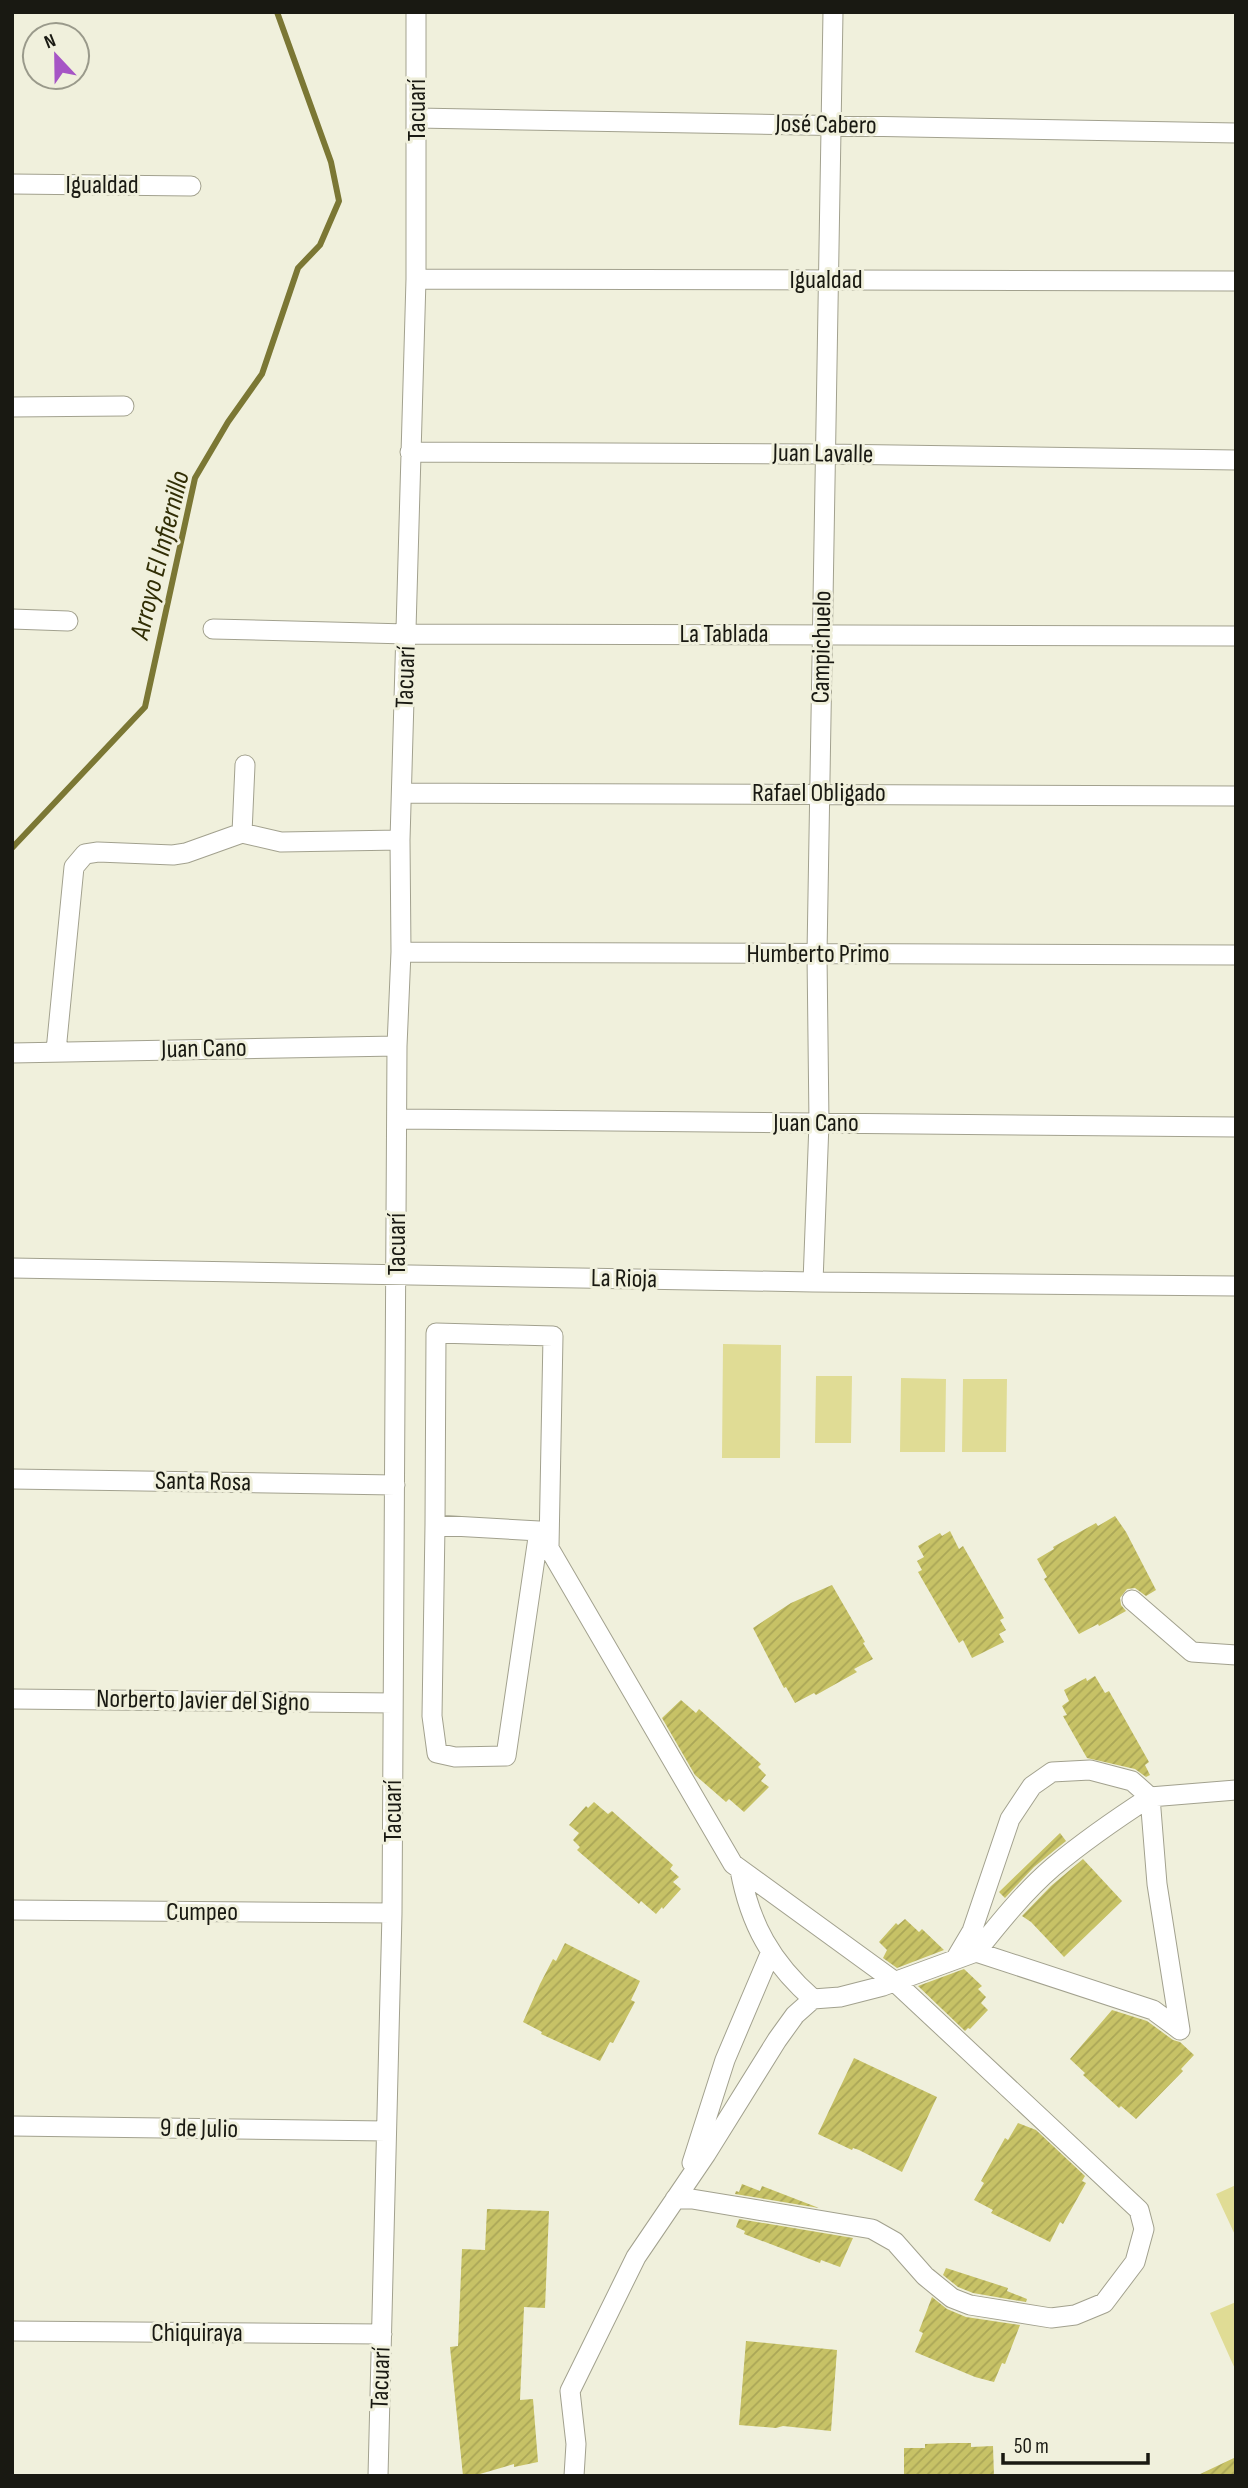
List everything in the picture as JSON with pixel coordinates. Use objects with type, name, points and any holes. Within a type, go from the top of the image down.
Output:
[{"type":"street","name":"Tacuarí","points":[[378,2476],[392,1913],[397,1046],[401,952],[400,840],[416,279],[416,12]]},
{"type":"street","name":"Campichuelo","points":[[813,1282],[819,1124],[817,954],[833,12]]},
{"type":"street","name":"José Cabero","points":[[417,118],[1236,133]]},
{"type":"street","name":"Igualdad","points":[[12,184],[191,186]]},
{"type":"street","name":"Igualdad","points":[[416,279],[1236,281]]},
{"type":"street","points":[[12,407],[124,406]]},
{"type":"street","name":"Juan Lavalle","points":[[410,452],[1236,460]]},
{"type":"street","points":[[12,619],[68,621]]},
{"type":"street","name":"La Tablada","points":[[213,629],[407,634],[1236,636]]},
{"type":"street","points":[[243,833],[245,765]]},
{"type":"street","name":"Rafael Obligado","points":[[402,793],[1236,796]]},
{"type":"street","points":[[56,1051],[74,867],[85,854],[97,852],[173,855],[243,833],[281,842],[400,840]]},
{"type":"street","name":"Humberto Primo","points":[[401,952],[1236,955]]},
{"type":"street","name":"Juan Cano","points":[[12,1052],[397,1046]]},
{"type":"street","name":"Juan Cano","points":[[397,1119],[1236,1127]]},
{"type":"street","name":"La Rioja","points":[[12,1268],[813,1282],[1236,1286]]},
{"type":"street","points":[[436,1333],[553,1336],[544,1539],[506,1756],[455,1756],[437,1753],[432,1716],[435,1525],[436,1333]]},
{"type":"street","name":"Santa Rosa","points":[[12,1479],[395,1485]]},
{"type":"street","points":[[435,1525],[544,1539]]},
{"type":"street","points":[[544,1539],[733,1864],[894,1981],[1139,2210],[1144,2229],[1135,2262],[1104,2302],[1075,2315],[1051,2318],[970,2305],[952,2298],[925,2276],[895,2242],[872,2229],[692,2199],[679,2192]]},
{"type":"street","points":[[1132,1600],[1192,1652],[1236,1655]]},
{"type":"street","name":"Norberto Javier del Signo","points":[[12,1699],[393,1703]]},
{"type":"street","points":[[956,1958],[972,1931],[1010,1819],[1032,1786],[1052,1772],[1090,1770],[1132,1781],[1150,1797],[1157,1884],[1180,2030],[1153,2010],[976,1952]]},
{"type":"street","points":[[574,2476],[576,2444],[570,2391],[635,2257],[795,2015],[813,1999],[840,1997],[976,1952],[1009,1911],[1052,1868],[1150,1797],[1236,1790]]},
{"type":"street","points":[[740,1870],[744,1894],[770,1954],[791,1980],[813,1999]]},
{"type":"street","name":"Cumpeo","points":[[12,1910],[392,1913]]},
{"type":"street","points":[[679,2192],[725,2060],[770,1954]]},
{"type":"street","name":"9 de Julio","points":[[12,2126],[386,2131]]},
{"type":"street","name":"Chiquiraya","points":[[12,2331],[382,2334]]},
{"type":"shaded area","points":[[723,1344],[781,1345],[780,1458],[722,1458]]},
{"type":"shaded area","points":[[816,1376],[852,1376],[851,1443],[815,1443]]},
{"type":"shaded area","points":[[901,1378],[946,1379],[945,1452],[900,1452]]},
{"type":"shaded area","points":[[963,1379],[1007,1379],[1006,1452],[962,1452]]},
{"type":"shaded area","points":[[1236,2185],[1236,2237],[1216,2194]]},
{"type":"shaded area","points":[[1236,2302],[1236,2368],[1235,2369],[1210,2313]]},
{"type":"building","points":[[1115,1516],[1156,1590],[1146,1596],[1135,1588],[1127,1589],[1120,1598],[1126,1611],[1079,1634],[1044,1579],[1047,1577],[1037,1559],[1096,1523],[1098,1526]]},
{"type":"building","points":[[950,1531],[959,1549],[963,1546],[1004,1618],[1000,1620],[1006,1630],[999,1634],[1004,1642],[972,1658],[963,1640],[959,1643],[918,1572],[922,1570],[917,1561],[924,1557],[918,1546],[940,1533],[942,1536]]},
{"type":"building","points":[[832,1585],[873,1659],[854,1669],[857,1672],[816,1695],[814,1693],[795,1703],[786,1687],[784,1688],[753,1628],[791,1603]]},
{"type":"building","points":[[1095,1676],[1105,1693],[1109,1691],[1149,1762],[1145,1765],[1150,1775],[1146,1777],[1135,1769],[1087,1758],[1063,1716],[1067,1715],[1062,1706],[1069,1701],[1064,1690]]},
{"type":"building","points":[[681,1700],[696,1713],[699,1709],[761,1764],[758,1767],[766,1775],[761,1781],[769,1787],[744,1812],[729,1799],[726,1802],[695,1775],[662,1718]]},
{"type":"building","points":[[594,1802],[608,1814],[612,1811],[673,1865],[670,1869],[679,1877],[673,1882],[681,1889],[656,1914],[641,1901],[639,1904],[577,1850],[580,1847],[573,1840],[579,1833],[569,1825],[586,1806],[588,1808]]},
{"type":"building","points":[[1060,1833],[1066,1841],[1034,1867],[1005,1898],[999,1892]]},
{"type":"building","points":[[1083,1859],[1122,1901],[1064,1957],[1022,1916],[1051,1886]]},
{"type":"building","points":[[905,1919],[919,1932],[922,1929],[944,1950],[897,1968],[883,1958],[887,1950],[879,1942],[896,1923],[898,1925]]},
{"type":"building","points":[[565,1943],[640,1981],[631,2000],[635,2002],[600,2061],[541,2034],[542,2032],[523,2022],[553,1959],[556,1961]]},
{"type":"building","points":[[964,1969],[982,1986],[978,1989],[986,1997],[981,2003],[988,2010],[965,2031],[918,1986]]},
{"type":"building","points":[[1112,2010],[1147,2021],[1180,2042],[1194,2055],[1181,2069],[1183,2071],[1136,2119],[1121,2106],[1119,2108],[1083,2075],[1085,2073],[1070,2059]]},
{"type":"building","points":[[854,2058],[937,2097],[902,2172],[859,2150],[852,2150],[818,2134]]},
{"type":"building","points":[[1018,2123],[1036,2130],[1085,2176],[1082,2181],[1086,2183],[1050,2242],[991,2213],[993,2210],[974,2200],[984,2183],[981,2181],[1005,2138],[1008,2140]]},
{"type":"building","points":[[742,2184],[760,2191],[762,2186],[819,2208],[735,2194],[736,2191],[739,2192]]},
{"type":"building","points":[[487,2209],[549,2211],[545,2308],[524,2307],[520,2400],[533,2399],[538,2462],[514,2467],[514,2464],[473,2476],[463,2476],[450,2347],[458,2346],[462,2249],[485,2250]]},
{"type":"building","points":[[739,2219],[853,2238],[840,2267],[821,2260],[820,2263],[744,2234],[745,2231],[736,2227]]},
{"type":"building","points":[[946,2268],[1008,2288],[1007,2291],[1027,2299],[1026,2302],[973,2293],[958,2287],[943,2275]]},
{"type":"building","points":[[932,2297],[947,2309],[966,2317],[1020,2325],[1005,2364],[1002,2363],[994,2382],[915,2352],[923,2333],[919,2331]]},
{"type":"building","points":[[746,2341],[837,2350],[831,2431],[739,2425]]},
{"type":"building","points":[[971,2443],[971,2447],[993,2446],[994,2476],[904,2476],[904,2448],[925,2448],[925,2444]]},
{"type":"building","points":[[1236,2457],[1236,2476],[1196,2476]]},
{"type":"waterway","name":"Arroyo El Infiernillo","points":[[12,848],[145,707],[195,478],[228,422],[262,374],[298,268],[320,245],[339,201],[331,162],[277,12]]}]
